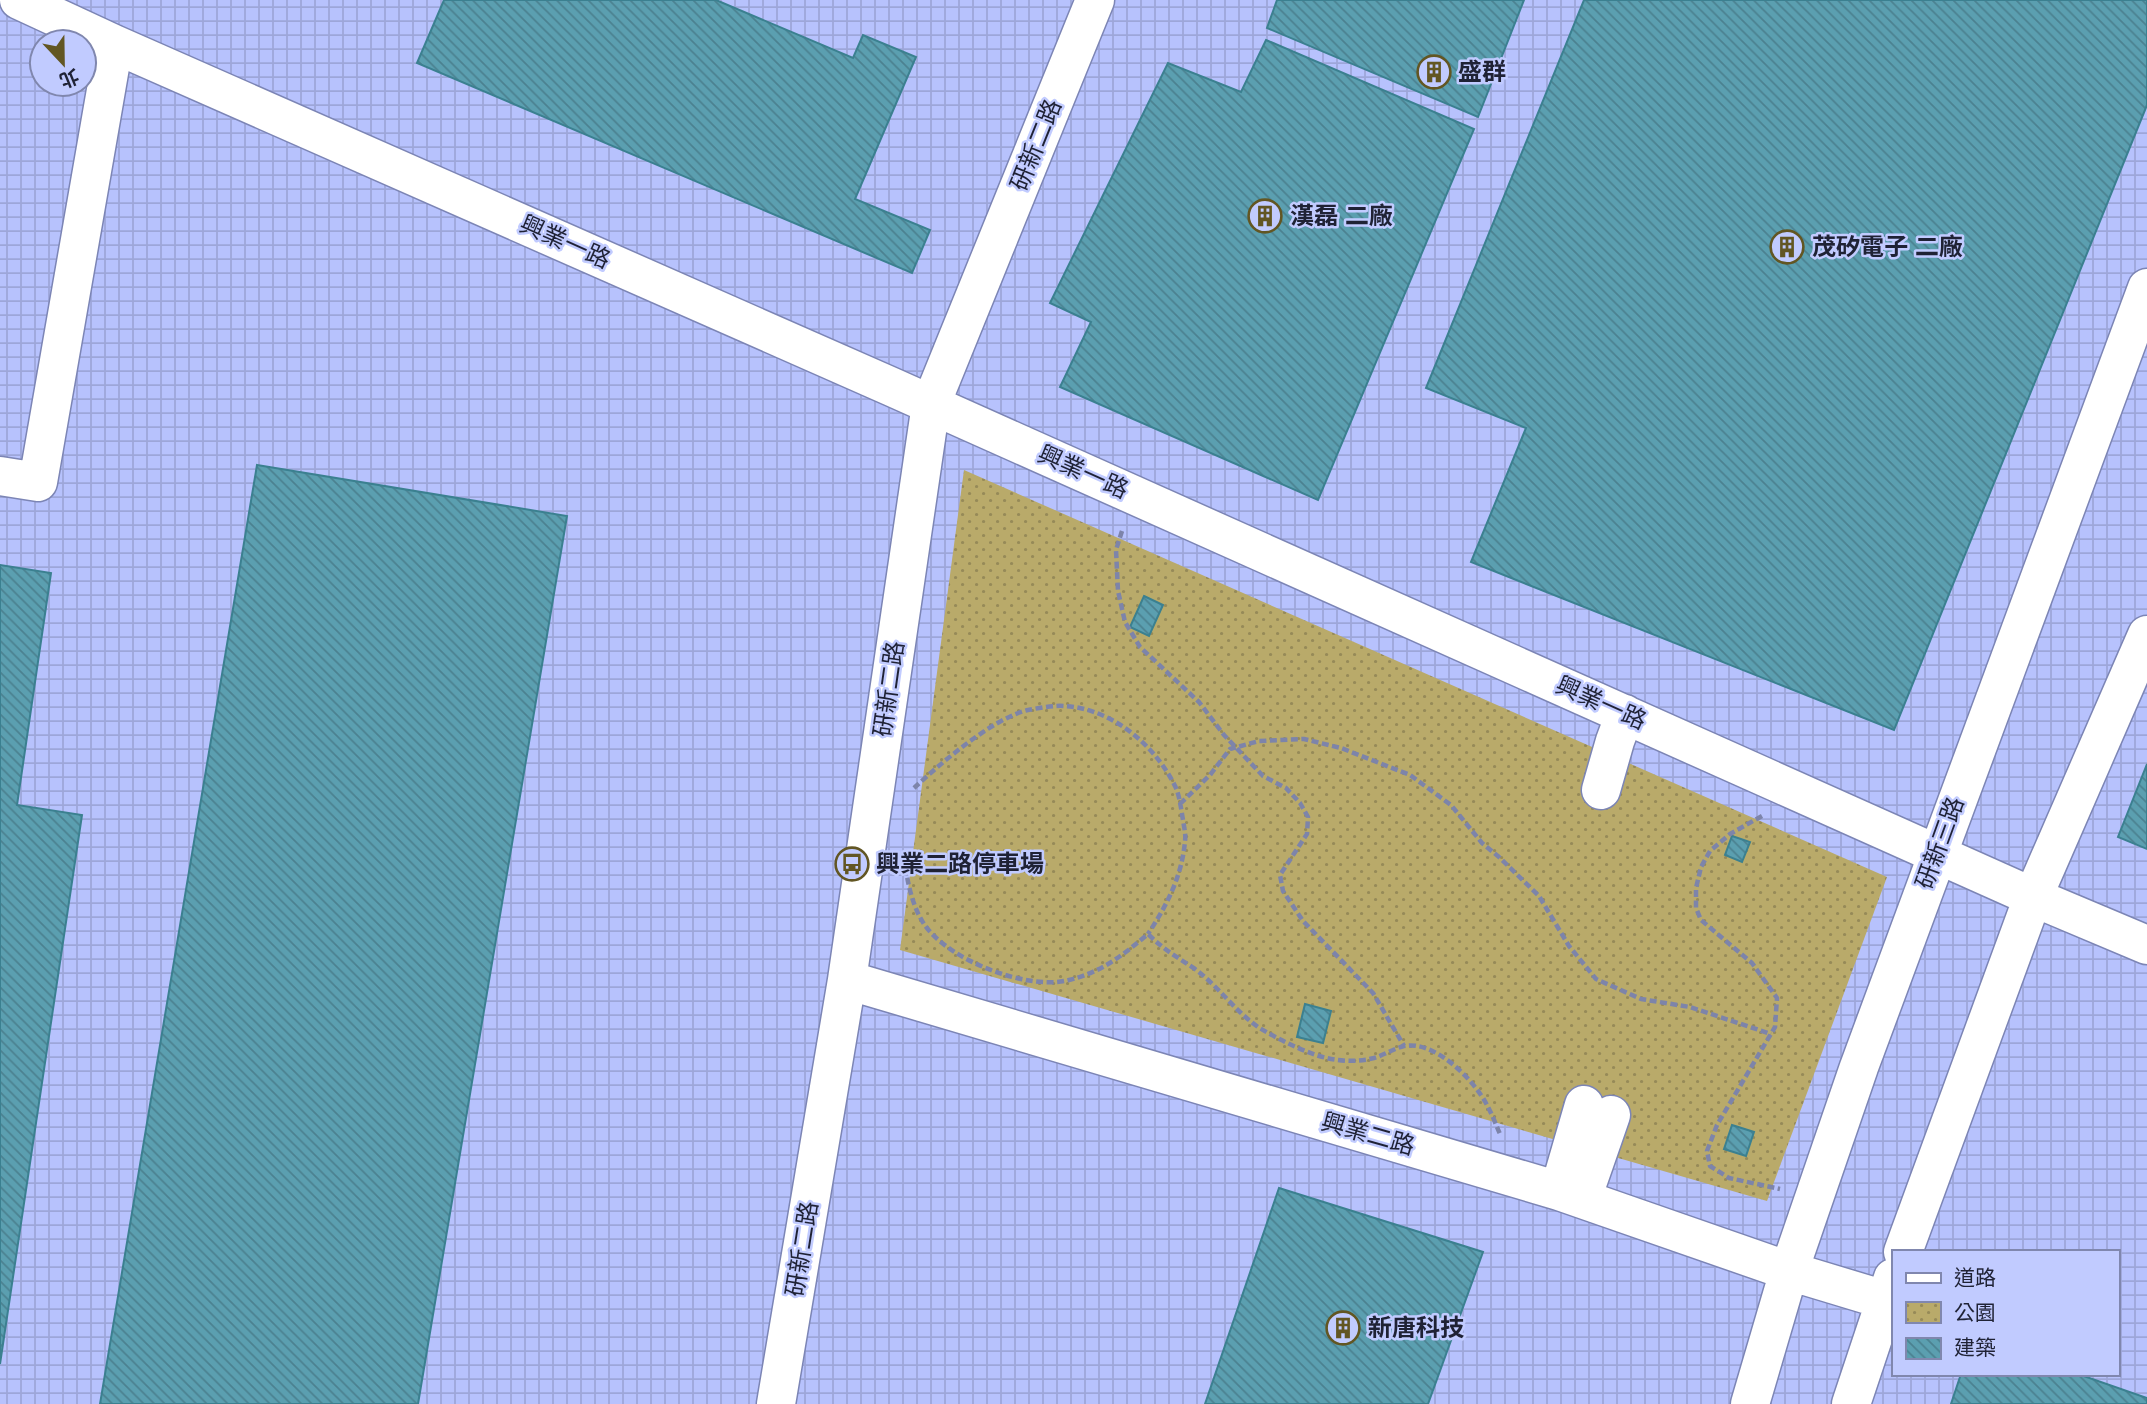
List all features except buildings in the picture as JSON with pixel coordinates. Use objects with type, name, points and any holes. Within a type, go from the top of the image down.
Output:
[{"type":"street","name":"興業一路","points":[[19,0],[2033,897],[2147,945]]},
{"type":"street","name":"研新二路","points":[[776,1404],[847,980],[931,404],[1095,0]]},
{"type":"street","points":[[0,476],[38,482],[114,44]]},
{"type":"street","name":"研新三路","points":[[1750,1404],[1789,1271],[1859,1067],[1937,854],[2140,330],[2147,288]]},
{"type":"street","points":[[1904,1250],[2033,897],[2147,635]]},
{"type":"street","points":[[1601,790],[1626,714]]},
{"type":"street","name":"興業二路","points":[[847,980],[1570,1195],[1789,1271],[1889,1289]]},
{"type":"street","points":[[1570,1195],[1597,1110]]},
{"type":"street","points":[[1851,1404],[1889,1289]]},
{"type":"path","points":[[1124,527],[1116,551],[1118,591],[1125,622],[1140,646],[1199,702],[1236,748],[1263,776],[1286,788],[1300,803],[1308,817],[1307,834],[1280,874],[1283,891],[1303,921],[1373,993],[1404,1046]]},
{"type":"path","points":[[903,853],[914,903],[924,924],[942,942],[967,959],[1002,974],[1037,982],[1067,981],[1089,974],[1120,958],[1148,934],[1166,907],[1179,874],[1185,839],[1176,789],[1157,757],[1124,726],[1090,710],[1064,706],[1026,711],[988,728],[911,791]]},
{"type":"path","points":[[1180,804],[1210,775],[1230,749],[1259,741],[1304,739],[1342,748],[1410,775],[1451,804],[1482,843],[1539,896],[1569,946],[1596,979],[1641,999],[1690,1007],[1771,1034]]},
{"type":"path","points":[[1766,814],[1730,834],[1710,851],[1701,867],[1696,888],[1696,908],[1701,920],[1752,963],[1777,998],[1775,1027],[1717,1125],[1707,1151],[1710,1166],[1729,1178],[1780,1189]]},
{"type":"path","points":[[1148,934],[1164,951],[1195,970],[1221,991],[1257,1026],[1285,1042],[1319,1056],[1353,1062],[1373,1058],[1404,1046],[1420,1046],[1439,1055],[1460,1070],[1486,1103],[1502,1138]]},
{"type":"shaded area","points":[[0,0],[2147,0],[2147,1404],[0,1404]]},
{"type":"green space","points":[[964,470],[1887,877],[1767,1201],[900,950]]},
{"type":"place","name":"盛群","points":[[1434,72]]},
{"type":"place","name":"漢磊 二廠","points":[[1265,216]]},
{"type":"place","name":"茂矽電子 二廠","points":[[1787,247]]},
{"type":"place","name":"興業二路停車場","points":[[852,864]]},
{"type":"place","name":"新唐科技","points":[[1343,1328]]}]
